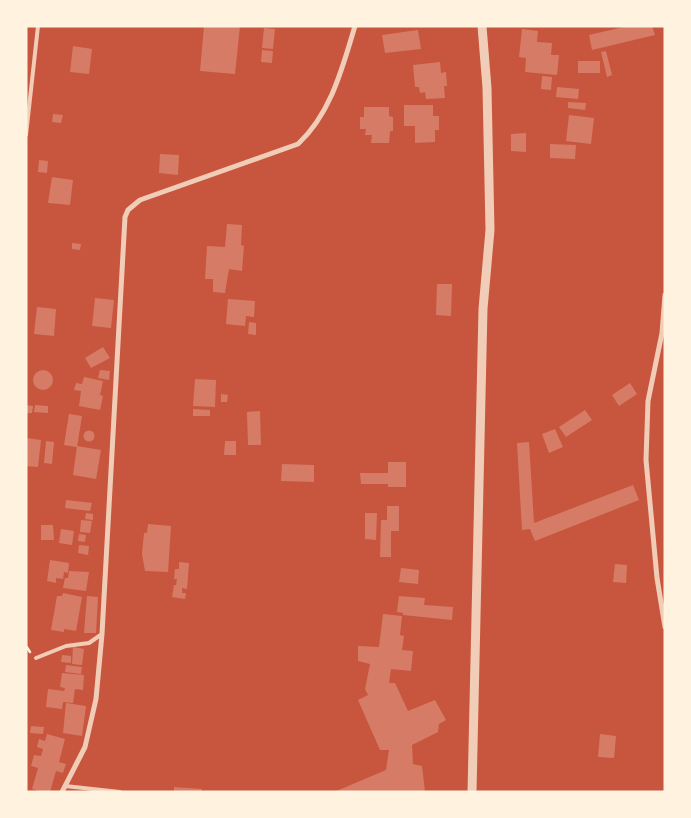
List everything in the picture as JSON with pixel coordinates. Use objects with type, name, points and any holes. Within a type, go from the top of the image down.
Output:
[{"type":"street","points":[[62,792],[85,747],[96,699],[102,634],[125,227],[128,210],[140,200],[298,144],[311,132],[334,92],[354,26]]},
{"type":"street","points":[[472,792],[483,309],[490,230],[487,88],[482,26]]},
{"type":"street","points":[[665,295],[662,333],[648,401],[646,460],[656,578],[665,627]]},
{"type":"lane","points":[[26,135],[38,26]]},
{"type":"lane","points":[[26,87],[32,87]]},
{"type":"lane","points":[[36,658],[66,646],[89,643],[102,634]]},
{"type":"lane","points":[[65,786],[120,792]]},
{"type":"building","points":[[204,26],[240,26],[235,74],[200,71]]},
{"type":"building","points":[[628,26],[652,26],[655,35],[592,50],[589,35]]},
{"type":"building","points":[[264,28],[275,29],[273,49],[262,48]]},
{"type":"building","points":[[522,29],[538,31],[537,42],[552,43],[551,55],[559,55],[557,75],[525,72],[526,58],[519,57]]},
{"type":"building","points":[[418,30],[421,49],[385,53],[382,35]]},
{"type":"building","points":[[73,46],[92,49],[89,74],[70,72]]},
{"type":"building","points":[[262,50],[273,51],[272,63],[261,62]]},
{"type":"building","points":[[606,51],[612,75],[607,77],[601,52]]},
{"type":"building","points":[[578,61],[600,61],[600,73],[578,73]]},
{"type":"building","points":[[440,62],[441,73],[446,72],[447,86],[444,86],[445,98],[426,99],[425,92],[420,93],[419,87],[415,87],[413,65]]},
{"type":"building","points":[[542,76],[552,77],[551,90],[541,89]]},
{"type":"building","points":[[557,87],[579,89],[578,99],[556,97]]},
{"type":"building","points":[[568,102],[586,103],[585,110],[568,108]]},
{"type":"building","points":[[404,105],[433,105],[433,116],[439,116],[439,130],[435,130],[435,142],[415,143],[415,126],[404,126]]},
{"type":"building","points":[[364,107],[389,107],[389,116],[393,117],[393,131],[390,131],[389,143],[371,143],[372,135],[365,135],[366,129],[360,129],[360,117],[364,117]]},
{"type":"building","points":[[53,114],[63,115],[61,123],[52,122]]},
{"type":"building","points":[[569,115],[594,118],[591,144],[566,141]]},
{"type":"building","points":[[526,133],[526,152],[511,151],[511,134]]},
{"type":"building","points":[[550,144],[576,145],[575,159],[550,158]]},
{"type":"building","points":[[160,154],[179,155],[178,175],[159,173]]},
{"type":"building","points":[[39,160],[48,161],[47,173],[38,172]]},
{"type":"building","points":[[52,177],[73,180],[70,205],[48,203]]},
{"type":"building","points":[[227,224],[242,225],[241,245],[244,246],[242,271],[229,269],[225,293],[213,292],[213,279],[205,279],[207,246],[225,247]]},
{"type":"building","points":[[72,243],[81,244],[80,250],[72,249]]},
{"type":"building","points":[[437,284],[452,284],[451,316],[436,315]]},
{"type":"building","points":[[95,298],[114,300],[111,328],[92,326]]},
{"type":"building","points":[[228,299],[255,301],[254,317],[246,316],[245,326],[226,324]]},
{"type":"building","points":[[37,307],[56,309],[54,336],[34,334]]},
{"type":"building","points":[[249,322],[256,323],[256,335],[248,334]]},
{"type":"building","points":[[103,347],[110,358],[91,368],[85,358]]},
{"type":"building","points":[[43,370],[50,373],[53,380],[50,387],[43,390],[36,387],[33,380],[36,373]]},
{"type":"building","points":[[100,370],[110,371],[109,380],[98,378]]},
{"type":"building","points":[[84,377],[103,381],[100,395],[103,396],[100,410],[79,406],[81,391],[74,390],[76,383],[82,384]]},
{"type":"building","points":[[195,379],[216,380],[215,407],[193,406]]},
{"type":"building","points":[[630,383],[637,394],[619,406],[612,395]]},
{"type":"building","points":[[221,394],[228,395],[227,402],[221,402]]},
{"type":"building","points":[[26,405],[33,406],[32,413],[26,413]]},
{"type":"building","points":[[35,405],[48,406],[48,413],[34,412]]},
{"type":"building","points":[[193,409],[210,410],[210,416],[193,416]]},
{"type":"building","points":[[585,410],[592,420],[566,437],[559,427]]},
{"type":"building","points":[[260,411],[261,445],[248,445],[247,412]]},
{"type":"building","points":[[69,414],[82,416],[77,447],[64,445]]},
{"type":"building","points":[[555,429],[563,447],[549,453],[542,434]]},
{"type":"building","points":[[89,430],[95,436],[89,442],[83,436]]},
{"type":"building","points":[[26,438],[41,440],[38,467],[26,466]]},
{"type":"building","points":[[46,441],[54,442],[52,464],[44,463]]},
{"type":"building","points":[[225,441],[236,441],[236,455],[224,455]]},
{"type":"building","points":[[529,442],[534,523],[633,485],[639,500],[535,541],[530,529],[522,530],[517,443]]},
{"type":"building","points":[[77,446],[101,450],[96,479],[73,475]]},
{"type":"building","points":[[388,462],[406,462],[406,487],[388,487],[388,484],[361,484],[360,473],[388,473]]},
{"type":"building","points":[[282,464],[314,465],[314,482],[281,481]]},
{"type":"building","points":[[66,500],[92,503],[90,511],[65,508]]},
{"type":"building","points":[[387,506],[399,506],[399,531],[391,531],[391,557],[380,557],[381,520],[387,520]]},
{"type":"building","points":[[86,513],[93,514],[93,520],[85,519]]},
{"type":"building","points":[[365,513],[377,513],[376,540],[365,539]]},
{"type":"building","points":[[81,520],[92,521],[90,533],[80,532]]},
{"type":"building","points":[[148,524],[171,526],[168,572],[145,571],[142,554],[144,533],[147,533]]},
{"type":"building","points":[[41,525],[53,525],[54,540],[41,540]]},
{"type":"building","points":[[61,529],[74,531],[72,545],[59,543]]},
{"type":"building","points":[[79,534],[86,535],[85,542],[78,541]]},
{"type":"building","points":[[79,545],[89,546],[88,555],[78,553]]},
{"type":"building","points":[[50,560],[69,563],[68,573],[64,572],[63,579],[56,578],[56,583],[47,581]]},
{"type":"building","points":[[179,562],[189,563],[187,589],[182,588],[182,593],[186,593],[185,599],[172,597],[177,579],[174,579],[175,569],[179,569]]},
{"type":"building","points":[[615,564],[627,565],[626,583],[613,582]]},
{"type":"building","points":[[401,568],[419,570],[418,584],[399,582]]},
{"type":"building","points":[[69,571],[89,572],[86,591],[63,588]]},
{"type":"building","points":[[63,593],[82,597],[76,631],[64,629],[64,632],[51,630],[57,596],[62,596]]},
{"type":"building","points":[[87,596],[98,597],[96,633],[84,633]]},
{"type":"building","points":[[399,596],[425,598],[424,605],[453,607],[452,620],[403,615],[403,613],[397,612]]},
{"type":"building","points":[[383,614],[402,616],[400,635],[404,636],[402,650],[413,651],[411,671],[391,669],[389,683],[395,683],[408,711],[435,700],[446,720],[439,724],[438,732],[412,745],[413,764],[422,766],[425,792],[334,792],[386,770],[389,750],[380,750],[358,700],[368,695],[365,689],[370,664],[358,661],[358,646],[379,647]]},
{"type":"building","points":[[73,647],[84,649],[82,665],[72,664]]},
{"type":"building","points":[[62,655],[71,656],[71,663],[61,662]]},
{"type":"building","points":[[66,665],[82,667],[81,674],[65,672]]},
{"type":"building","points":[[62,673],[84,675],[83,690],[75,689],[73,703],[63,702],[62,709],[46,707],[48,689],[64,691],[65,688],[60,687]]},
{"type":"building","points":[[66,703],[86,706],[82,736],[63,733]]},
{"type":"building","points":[[31,726],[44,727],[43,734],[30,733]]},
{"type":"building","points":[[47,734],[65,739],[59,762],[66,764],[63,773],[56,771],[50,792],[43,792],[32,789],[38,768],[31,766],[34,755],[41,756],[43,749],[37,747],[39,739],[45,741]]},
{"type":"building","points":[[600,734],[616,736],[614,758],[598,757]]},
{"type":"building","points":[[174,787],[202,789],[201,792],[174,792]]}]
